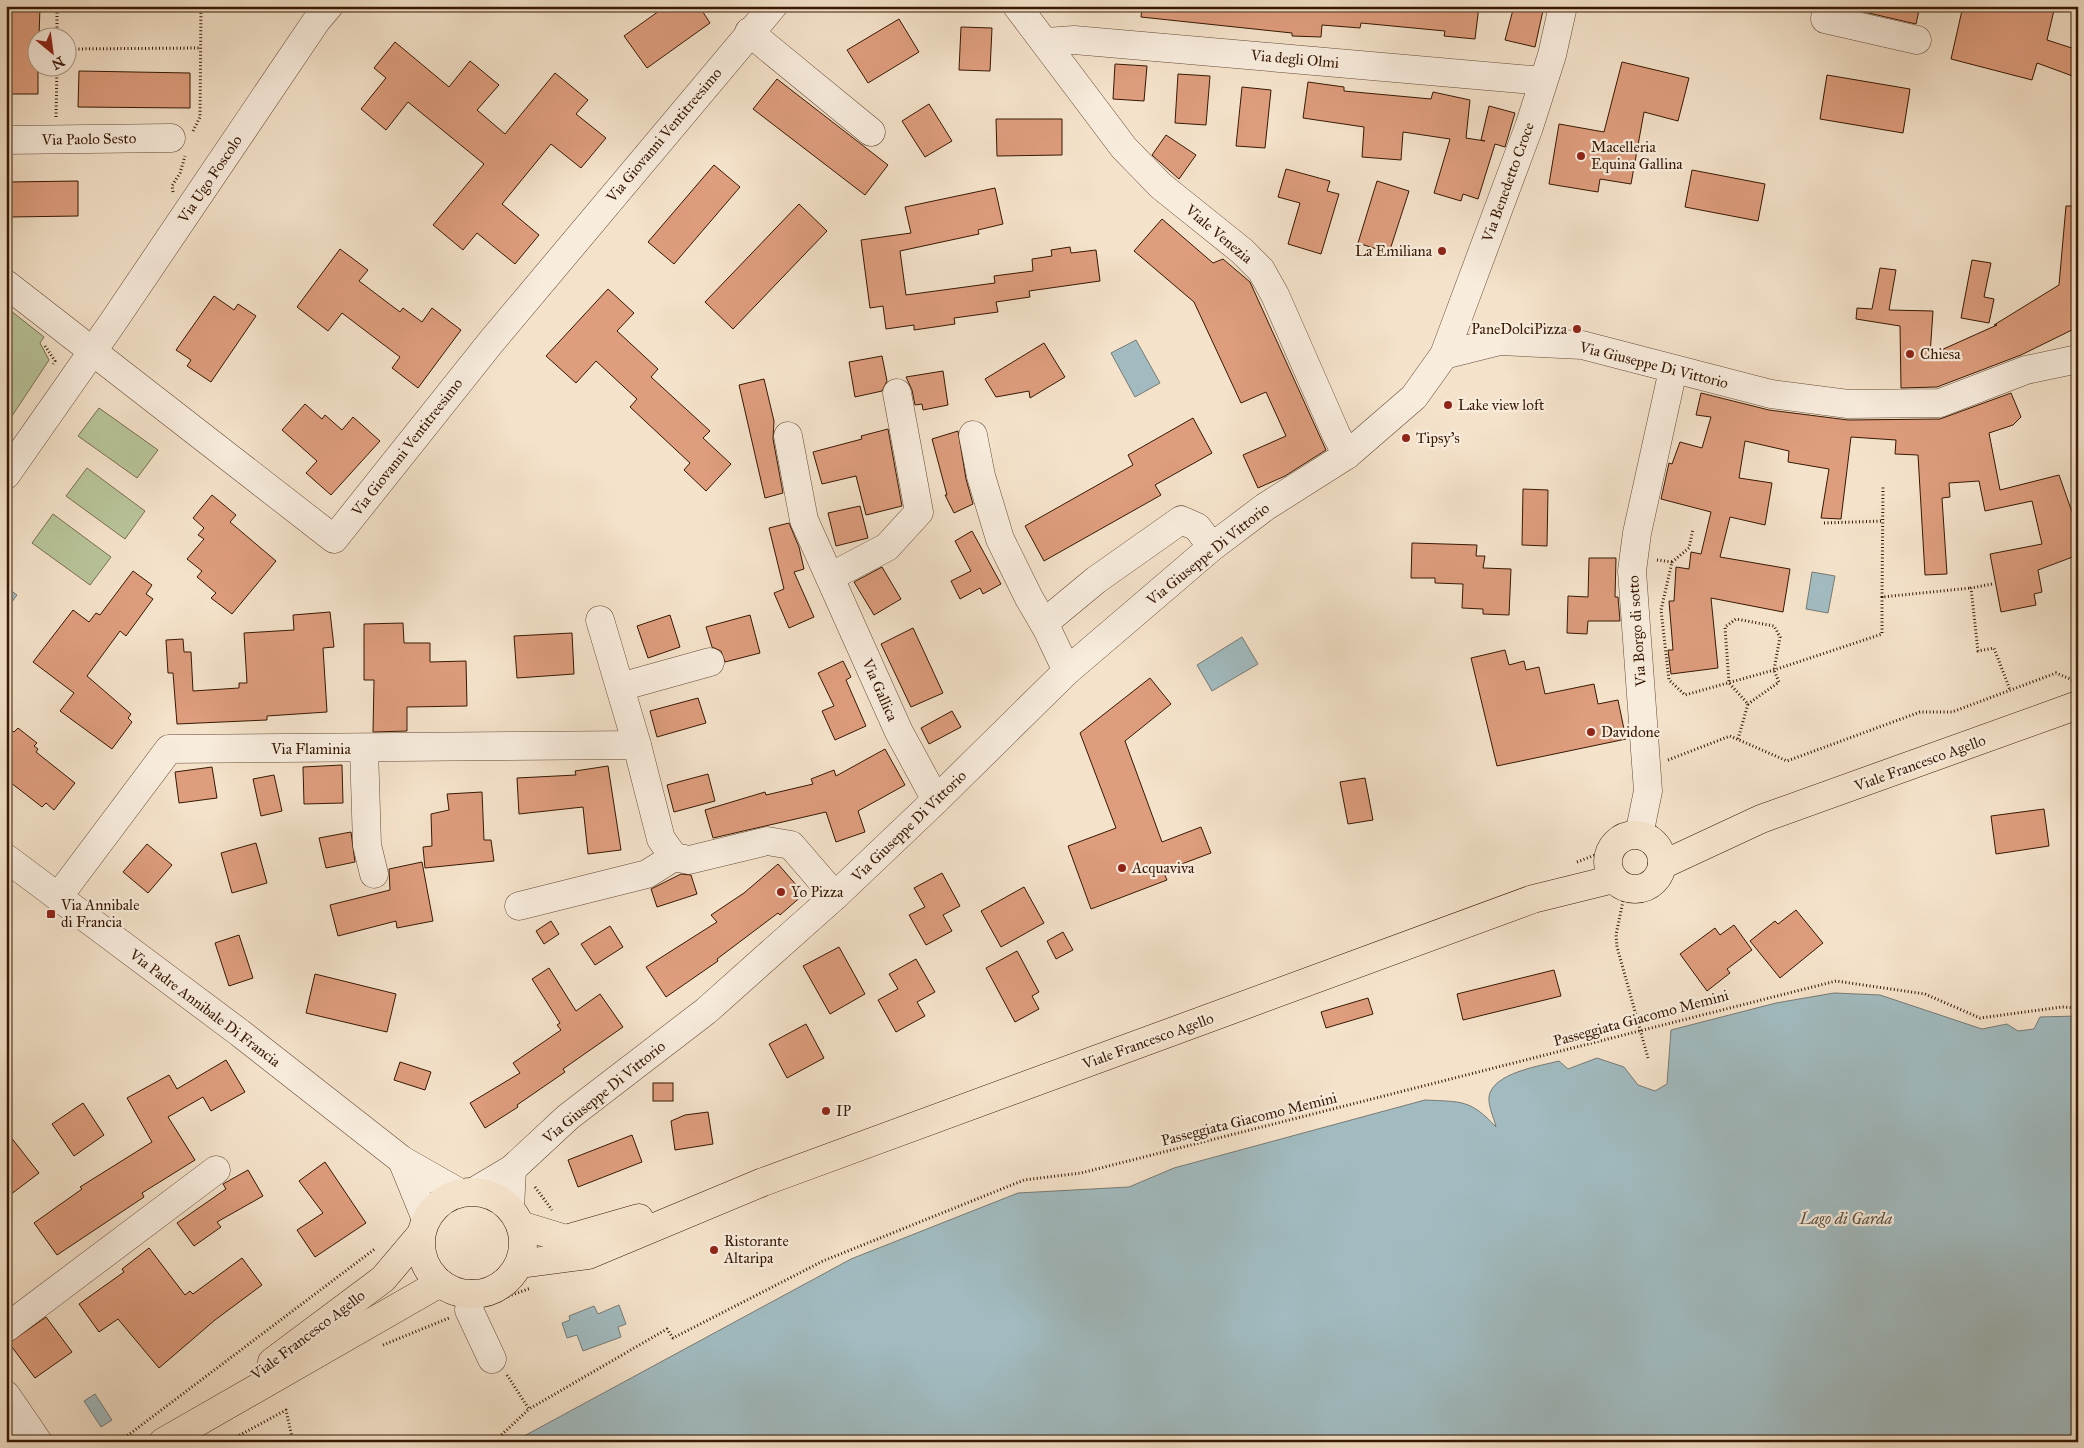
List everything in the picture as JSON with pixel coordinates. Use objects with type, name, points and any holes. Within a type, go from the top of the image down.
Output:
[{"type":"main road","name":"Viale Francesco Agello","points":[[519,1264],[588,1255],[763,1182],[1533,899],[1616,879],[1614,844],[1621,838],[1644,842],[1761,819],[2078,704]]},
{"type":"main road","points":[[1616,879],[1630,888],[1647,886],[1654,880],[1644,842]]},
{"type":"main road","name":"Viale Francesco Agello","points":[[163,1442],[383,1279],[444,1200],[467,1192],[500,1200],[515,1217],[566,1239],[763,1182]]},
{"type":"main road","points":[[423,1227],[420,1248],[430,1273],[440,1283],[455,1291],[472,1294],[486,1292],[500,1286],[519,1264],[523,1238],[515,1217]]},
{"type":"main road","name":"Viale Francesco Agello","points":[[186,1426],[440,1283]]},
{"type":"street","name":"Via Ugo Foscolo","points":[[92,352],[312,27],[329,6]]},
{"type":"street","name":"Via Giovanni Ventitreesimo","points":[[92,352],[334,539],[491,342],[749,32],[773,6]]},
{"type":"street","name":"Viale Venezia","points":[[1017,6],[1124,148],[1161,186],[1242,251],[1261,270],[1275,295],[1336,434],[1347,454]]},
{"type":"street","name":"Via Benedetto Croce","points":[[1444,355],[1529,127],[1544,81],[1563,6]]},
{"type":"street","points":[[1827,6],[1825,19],[1917,40]]},
{"type":"street","points":[[749,32],[871,132]]},
{"type":"street","name":"Via degli Olmi","points":[[1046,42],[1084,40],[1544,81]]},
{"type":"street","name":"Via Paolo Sesto","points":[[6,140],[56,140],[178,146]]},
{"type":"street","points":[[6,284],[92,352],[6,475]]},
{"type":"street","name":"Via Giuseppe Di Vittorio","points":[[467,1192],[512,1169],[568,1117],[706,1011],[835,896],[936,800],[1067,670],[1212,547],[1264,507],[1347,454],[1414,396],[1444,355],[1500,341],[1582,345],[1771,394],[1848,404],[1940,403],[2026,370],[2078,359]]},
{"type":"street","name":"Via Borgo di sotto","points":[[1644,842],[1648,775],[1632,571],[1673,370]]},
{"type":"street","points":[[830,577],[887,547],[919,512],[897,393]]},
{"type":"street","points":[[973,435],[981,476],[1000,539],[1067,670]]},
{"type":"street","name":"Via Gallica","points":[[788,436],[804,520],[899,732],[936,800]]},
{"type":"street","points":[[1044,623],[1112,569],[1181,520],[1197,527],[1212,547]]},
{"type":"street","points":[[600,620],[637,745],[661,839],[674,857],[689,860],[767,841],[791,845],[835,896]]},
{"type":"street","points":[[620,687],[710,662]]},
{"type":"street","name":"Via Flaminia","points":[[58,897],[169,749],[637,745]]},
{"type":"street","points":[[364,748],[367,845],[374,874]]},
{"type":"street","points":[[519,906],[647,874],[674,857]]},
{"type":"street","name":"Via Padre Annibale Di Francia","points":[[6,858],[240,1034],[402,1160],[467,1192]]},
{"type":"street","name":"Via Padre Annibale Di Francia","points":[[402,1160],[423,1227]]},
{"type":"street","points":[[512,1169],[515,1217]]},
{"type":"street","points":[[6,1328],[216,1170]]},
{"type":"street","points":[[472,1294],[469,1310],[492,1360]]},
{"type":"street","points":[[6,1395],[24,1436]]},
{"type":"path","points":[[57,6],[57,28]]},
{"type":"path","points":[[173,194],[172,186],[180,173],[178,146],[190,136],[200,117],[201,6]]},
{"type":"path","points":[[78,49],[201,48]]},
{"type":"path","points":[[56,140],[57,78]]},
{"type":"path","points":[[1693,529],[1689,548],[1672,562],[1661,610],[1669,680],[1686,695],[1774,670],[1882,634],[1882,487]]},
{"type":"path","points":[[1824,523],[1882,521]]},
{"type":"path","points":[[1634,556],[1672,562]]},
{"type":"path","points":[[1882,597],[1971,588],[1992,584]]},
{"type":"path","points":[[1971,588],[1978,651],[1994,648],[2010,690]]},
{"type":"path","points":[[1738,740],[1748,704],[1779,682],[1774,670],[1780,637],[1774,626],[1736,619],[1725,627],[1729,683],[1748,704]]},
{"type":"path","points":[[1648,775],[1660,770],[1665,760],[1730,736],[1787,761],[1920,712],[1952,712],[2056,673],[2078,682]]},
{"type":"path","points":[[1569,865],[1595,855],[1644,842]]},
{"type":"path","points":[[1616,879],[1620,912],[1616,935],[1618,947],[1648,1058]]},
{"type":"path","name":"Passeggiata Giacomo Memini","points":[[529,1409],[668,1329],[673,1338],[823,1261],[1024,1180],[1081,1173],[1836,981],[1925,994],[1980,1018],[2062,1007],[2078,1008]]},
{"type":"path","points":[[534,1185],[555,1215]]},
{"type":"path","points":[[119,1442],[384,1242]]},
{"type":"path","points":[[492,1360],[502,1369],[529,1409],[494,1442]]},
{"type":"path","points":[[227,1442],[286,1410],[293,1442]]},
{"type":"green space","points":[[6,307],[44,337],[40,343],[49,360],[6,425]]},
{"type":"green space","points":[[99,408],[158,450],[137,478],[78,436]]},
{"type":"green space","points":[[87,468],[145,511],[125,539],[66,496]]},
{"type":"green space","points":[[53,514],[111,557],[90,585],[32,543]]},
{"type":"water","points":[[1136,340],[1160,383],[1135,397],[1111,353]]},
{"type":"water","points":[[1812,572],[1835,576],[1828,613],[1806,609]]},
{"type":"water","points":[[6,587],[17,595],[6,610]]},
{"type":"water","points":[[1242,637],[1258,664],[1212,691],[1197,665]]},
{"type":"water","name":"Lago di Garda","points":[[1834,993],[1880,995],[1982,1029],[2007,1024],[2018,1031],[2034,1029],[2040,1017],[2078,1016],[2078,1442],[513,1442],[851,1259],[1018,1193],[1129,1187],[1174,1168],[1425,1100],[1465,1104],[1479,1111],[1496,1127],[1489,1101],[1492,1089],[1507,1076],[1529,1068],[1559,1061],[1568,1069],[1597,1058],[1624,1067],[1638,1085],[1655,1091],[1667,1084],[1671,1030],[1776,1003]]},
{"type":"water","points":[[619,1305],[626,1324],[618,1327],[621,1337],[583,1351],[577,1335],[567,1338],[562,1323],[570,1320],[569,1316],[594,1306],[598,1314]]},
{"type":"water","points":[[95,1394],[112,1420],[101,1427],[84,1401]]},
{"type":"building","points":[[6,6],[40,6],[39,28],[28,28],[28,78],[38,78],[38,94],[6,94]]},
{"type":"building","points":[[666,6],[699,6],[710,23],[647,68],[624,36]]},
{"type":"building","points":[[1142,6],[1479,6],[1475,39],[1444,36],[1445,31],[1361,23],[1360,28],[1322,25],[1321,37],[1292,36],[1292,33],[1141,17]]},
{"type":"building","points":[[1514,6],[1544,6],[1535,47],[1505,40]]},
{"type":"building","points":[[1860,6],[1920,6],[1916,24],[1860,11]]},
{"type":"building","points":[[1963,6],[2055,6],[2047,40],[2078,50],[2078,78],[2037,63],[2032,80],[1951,59]]},
{"type":"building","points":[[899,19],[919,52],[868,83],[847,50]]},
{"type":"building","points":[[961,27],[992,28],[990,71],[959,70]]},
{"type":"building","points":[[395,42],[449,87],[470,61],[499,85],[477,110],[505,134],[555,73],[588,100],[576,114],[606,138],[581,168],[551,144],[502,204],[539,235],[515,264],[477,233],[463,250],[433,225],[484,164],[408,102],[386,130],[361,109],[386,78],[374,68]]},
{"type":"building","points":[[1622,62],[1689,78],[1678,121],[1644,112],[1631,184],[1600,179],[1598,192],[1549,184],[1559,124],[1604,132]]},
{"type":"building","points":[[1115,64],[1147,66],[1144,101],[1113,99]]},
{"type":"building","points":[[79,71],[190,73],[190,108],[78,107]]},
{"type":"building","points":[[1178,74],[1210,76],[1206,125],[1175,123]]},
{"type":"building","points":[[1827,75],[1910,89],[1903,133],[1820,119]]},
{"type":"building","points":[[777,79],[888,165],[865,195],[753,109]]},
{"type":"building","points":[[1308,82],[1344,87],[1344,91],[1431,99],[1433,92],[1470,100],[1466,138],[1485,141],[1481,140],[1489,106],[1515,113],[1505,147],[1495,144],[1478,199],[1463,194],[1461,201],[1434,193],[1450,139],[1403,132],[1401,160],[1362,157],[1364,127],[1303,118]]},
{"type":"building","points":[[1242,87],[1271,90],[1265,148],[1236,146]]},
{"type":"building","points":[[929,104],[952,141],[925,157],[902,121]]},
{"type":"building","points":[[996,119],[1062,119],[1062,155],[997,156]]},
{"type":"building","points":[[1166,135],[1196,155],[1179,179],[1152,155]]},
{"type":"building","points":[[714,165],[740,187],[674,264],[648,242]]},
{"type":"building","points":[[1286,169],[1330,181],[1327,191],[1339,194],[1321,254],[1288,244],[1300,203],[1278,197]]},
{"type":"building","points":[[1692,170],[1765,184],[1758,221],[1685,207]]},
{"type":"building","points":[[78,181],[78,216],[10,217],[9,182]]},
{"type":"building","points":[[1377,181],[1409,191],[1389,253],[1358,243]]},
{"type":"building","points":[[995,188],[1003,224],[978,230],[979,234],[900,251],[906,295],[995,283],[994,276],[1033,271],[1032,259],[1052,256],[1051,250],[1070,247],[1071,253],[1096,250],[1100,281],[1029,291],[1030,297],[996,302],[998,312],[954,318],[955,324],[914,330],[914,325],[886,329],[883,306],[870,308],[861,240],[911,233],[905,207]]},
{"type":"building","points":[[799,204],[827,231],[733,329],[705,302]]},
{"type":"building","points":[[2066,206],[2078,206],[2078,327],[2021,355],[1937,387],[1901,388],[1900,326],[1856,319],[1857,308],[1872,309],[1880,268],[1896,270],[1889,310],[1933,311],[1930,355],[1997,325],[1994,325],[2059,285]]},
{"type":"building","points":[[1162,219],[1213,263],[1223,259],[1250,282],[1326,450],[1285,476],[1258,488],[1243,455],[1286,436],[1266,392],[1241,403],[1194,302],[1134,251]]},
{"type":"building","points":[[340,249],[368,270],[359,281],[400,312],[403,308],[422,322],[432,308],[461,330],[418,388],[392,368],[400,357],[342,313],[328,331],[297,307]]},
{"type":"building","points":[[1972,260],[1991,263],[1984,297],[1994,299],[1989,323],[1961,318]]},
{"type":"building","points":[[608,289],[634,313],[617,331],[658,369],[651,377],[710,431],[703,438],[731,464],[706,491],[684,470],[690,463],[630,407],[637,399],[596,361],[576,383],[546,356]]},
{"type":"building","points":[[214,296],[234,310],[238,304],[256,316],[211,382],[187,366],[191,360],[176,350]]},
{"type":"building","points":[[1044,343],[1065,377],[1030,398],[1029,391],[996,397],[985,379]]},
{"type":"building","points":[[882,356],[887,381],[882,391],[855,397],[849,362]]},
{"type":"building","points":[[943,371],[948,405],[923,410],[922,404],[915,405],[912,390],[906,377]]},
{"type":"building","points":[[764,379],[774,421],[773,439],[783,493],[765,498],[739,385]]},
{"type":"building","points":[[1701,393],[1769,410],[1848,420],[1940,419],[2011,393],[2021,417],[2013,425],[1989,433],[2000,490],[2059,475],[2078,529],[2078,555],[2038,570],[2042,592],[2034,594],[2036,605],[2001,612],[1990,554],[2042,544],[2032,501],[1985,511],[1979,481],[1949,483],[1950,497],[1942,498],[1947,574],[1925,575],[1918,455],[1895,454],[1896,440],[1851,437],[1841,519],[1821,518],[1829,469],[1788,462],[1789,451],[1745,441],[1739,478],[1772,483],[1765,525],[1730,517],[1720,557],[1790,569],[1783,612],[1711,598],[1718,668],[1671,674],[1668,650],[1673,650],[1669,601],[1674,601],[1676,567],[1689,569],[1691,552],[1701,554],[1711,512],[1661,499],[1669,463],[1672,464],[1680,442],[1702,448],[1711,417],[1696,415]]},
{"type":"building","points":[[305,404],[322,419],[325,415],[342,430],[353,417],[380,441],[331,495],[306,473],[317,461],[282,430]]},
{"type":"building","points":[[1193,418],[1212,453],[1155,485],[1161,495],[1044,561],[1025,526],[1133,465],[1128,455]]},
{"type":"building","points":[[888,429],[902,506],[866,515],[856,476],[822,484],[813,452],[862,439],[861,436]]},
{"type":"building","points":[[958,431],[966,479],[973,504],[954,513],[945,495],[947,495],[932,439]]},
{"type":"building","points":[[1523,489],[1548,490],[1547,546],[1522,545]]},
{"type":"building","points":[[212,495],[236,515],[230,522],[276,561],[232,614],[211,598],[216,593],[197,577],[202,571],[187,559],[204,539],[198,535],[204,528],[193,518]]},
{"type":"building","points":[[860,506],[868,538],[836,546],[828,513]]},
{"type":"building","points":[[789,523],[799,547],[804,569],[794,572],[814,617],[789,628],[774,593],[784,589],[769,528]]},
{"type":"building","points":[[972,531],[1001,584],[983,594],[980,588],[960,599],[951,581],[971,571],[955,541]]},
{"type":"building","points":[[1412,543],[1477,545],[1476,556],[1485,556],[1483,568],[1511,569],[1509,615],[1483,614],[1483,609],[1462,608],[1463,584],[1435,583],[1435,578],[1411,578]]},
{"type":"building","points":[[1589,558],[1616,558],[1615,597],[1618,597],[1620,621],[1588,621],[1587,634],[1567,633],[1568,596],[1588,597]]},
{"type":"building","points":[[882,567],[901,599],[874,615],[854,582]]},
{"type":"building","points":[[133,571],[152,585],[146,594],[153,599],[126,636],[120,631],[87,676],[131,714],[128,718],[132,722],[112,749],[60,711],[74,693],[33,662],[73,610],[89,622],[96,613],[100,615]]},
{"type":"building","points":[[330,612],[334,647],[323,648],[327,712],[267,716],[267,720],[177,724],[173,673],[168,673],[166,640],[183,639],[184,652],[191,652],[193,691],[239,688],[239,683],[247,683],[244,633],[294,630],[293,615]]},
{"type":"building","points":[[670,615],[680,647],[648,658],[637,626]]},
{"type":"building","points":[[750,615],[760,653],[725,662],[721,651],[712,647],[706,627]]},
{"type":"building","points":[[403,623],[404,643],[430,643],[430,662],[466,661],[467,706],[407,707],[407,731],[373,732],[374,680],[364,680],[364,624]]},
{"type":"building","points":[[913,628],[943,693],[911,707],[881,644]]},
{"type":"building","points":[[572,633],[574,674],[517,678],[514,636]]},
{"type":"building","points":[[1505,650],[1509,665],[1524,661],[1526,670],[1539,667],[1545,694],[1594,684],[1598,704],[1618,700],[1626,739],[1497,766],[1471,658]]},
{"type":"building","points":[[843,661],[851,677],[846,680],[866,726],[835,740],[822,711],[834,706],[818,673]]},
{"type":"building","points":[[1150,678],[1171,704],[1125,741],[1162,842],[1201,827],[1211,853],[1163,871],[1167,880],[1091,909],[1068,846],[1116,828],[1080,733]]},
{"type":"building","points":[[698,698],[706,723],[657,737],[650,711]]},
{"type":"building","points":[[952,711],[961,727],[929,744],[921,728]]},
{"type":"building","points":[[6,726],[14,732],[18,728],[37,743],[34,746],[38,749],[36,752],[75,783],[54,810],[46,803],[42,807],[6,779]]},
{"type":"building","points":[[885,749],[905,785],[858,811],[865,832],[836,842],[826,812],[713,838],[705,810],[765,792],[766,795],[813,784],[811,779],[834,770],[836,776]]},
{"type":"building","points":[[342,765],[343,803],[304,804],[303,767]]},
{"type":"building","points":[[608,766],[621,850],[588,854],[583,807],[519,814],[517,778],[576,775],[575,771]]},
{"type":"building","points":[[212,767],[217,798],[179,803],[175,772]]},
{"type":"building","points":[[708,774],[715,801],[674,812],[667,785]]},
{"type":"building","points":[[274,775],[282,811],[261,816],[253,779]]},
{"type":"building","points":[[1365,778],[1373,820],[1348,824],[1340,782]]},
{"type":"building","points":[[482,792],[484,840],[491,840],[494,861],[425,868],[423,847],[432,846],[431,814],[449,810],[447,794]]},
{"type":"building","points":[[2044,809],[2049,846],[1996,854],[1991,816]]},
{"type":"building","points":[[351,832],[355,862],[326,868],[319,838]]},
{"type":"building","points":[[256,843],[267,883],[232,893],[221,853]]},
{"type":"building","points":[[147,844],[172,865],[148,893],[123,872]]},
{"type":"building","points":[[422,862],[433,921],[397,928],[396,921],[338,936],[330,905],[390,890],[389,869]]},
{"type":"building","points":[[778,864],[804,894],[780,915],[778,913],[717,959],[718,961],[666,997],[646,967],[717,922],[711,915],[744,893]]},
{"type":"building","points":[[942,873],[960,906],[943,915],[952,931],[926,945],[909,915],[925,907],[914,888]]},
{"type":"building","points":[[681,874],[691,875],[697,894],[657,907],[651,889]]},
{"type":"building","points":[[1024,887],[1044,923],[1001,947],[981,911]]},
{"type":"building","points":[[1796,910],[1823,943],[1780,978],[1750,941],[1775,921],[1778,924]]},
{"type":"building","points":[[551,921],[559,934],[544,944],[536,931]]},
{"type":"building","points":[[1734,925],[1752,950],[1727,969],[1730,973],[1707,991],[1680,954],[1715,928],[1720,935]]},
{"type":"building","points":[[610,926],[623,947],[595,965],[581,944]]},
{"type":"building","points":[[1063,932],[1073,950],[1056,959],[1047,941]]},
{"type":"building","points":[[239,935],[253,978],[229,986],[215,943]]},
{"type":"building","points":[[839,947],[865,994],[830,1014],[803,966]]},
{"type":"building","points":[[1017,951],[1039,992],[1032,996],[1039,1009],[1015,1022],[986,968]]},
{"type":"building","points":[[916,959],[935,992],[917,1002],[925,1016],[896,1032],[878,1000],[898,989],[889,974]]},
{"type":"building","points":[[549,968],[576,1011],[600,994],[623,1027],[563,1069],[565,1072],[517,1105],[518,1107],[485,1128],[470,1103],[520,1073],[513,1063],[561,1030],[557,1025],[560,1023],[532,979]]},
{"type":"building","points":[[1554,970],[1561,996],[1463,1020],[1457,994]]},
{"type":"building","points":[[315,974],[396,994],[387,1032],[306,1013]]},
{"type":"building","points":[[1368,998],[1373,1014],[1326,1028],[1321,1012]]},
{"type":"building","points":[[806,1024],[824,1058],[787,1078],[769,1044]]},
{"type":"building","points":[[226,1060],[245,1092],[211,1111],[203,1097],[168,1117],[195,1160],[142,1193],[144,1197],[57,1255],[34,1223],[82,1189],[80,1187],[152,1142],[127,1098],[169,1075],[177,1089]]},
{"type":"building","points":[[400,1062],[431,1072],[425,1090],[394,1080]]},
{"type":"building","points":[[653,1083],[673,1083],[673,1101],[653,1101]]},
{"type":"building","points":[[83,1103],[104,1135],[74,1156],[52,1124]]},
{"type":"building","points":[[708,1112],[713,1144],[675,1150],[671,1121],[685,1115]]},
{"type":"building","points":[[6,1131],[39,1173],[6,1198]]},
{"type":"building","points":[[632,1135],[642,1162],[578,1187],[568,1160]]},
{"type":"building","points":[[325,1162],[366,1223],[315,1257],[297,1230],[323,1213],[299,1181]]},
{"type":"building","points":[[248,1170],[263,1196],[217,1222],[221,1227],[194,1246],[177,1223],[226,1189],[223,1184]]},
{"type":"building","points":[[149,1248],[185,1295],[190,1291],[193,1294],[242,1258],[262,1285],[215,1320],[159,1368],[118,1319],[99,1332],[79,1304],[124,1272],[122,1269]]},
{"type":"building","points":[[46,1317],[72,1352],[35,1378],[9,1343]]},
{"type":"place","name":"Macelleria Equina Gallina","points":[[1581,156]]},
{"type":"place","name":"La Emiliana","points":[[1442,251]]},
{"type":"place","name":"PaneDolciPizza","points":[[1577,329]]},
{"type":"place","name":"Chiesa","points":[[1910,354]]},
{"type":"place","name":"Lake view loft","points":[[1448,405]]},
{"type":"place","name":"Tipsy's","points":[[1406,438]]},
{"type":"place","name":"Davidone","points":[[1591,732]]},
{"type":"place","name":"Acquaviva","points":[[1122,868]]},
{"type":"place","name":"Yo Pizza","points":[[781,892]]},
{"type":"place","name":"Via Annibale di Francia","points":[[51,914]]},
{"type":"place","name":"IP","points":[[826,1111]]},
{"type":"place","name":"Ristorante Altaripa","points":[[714,1250]]}]
